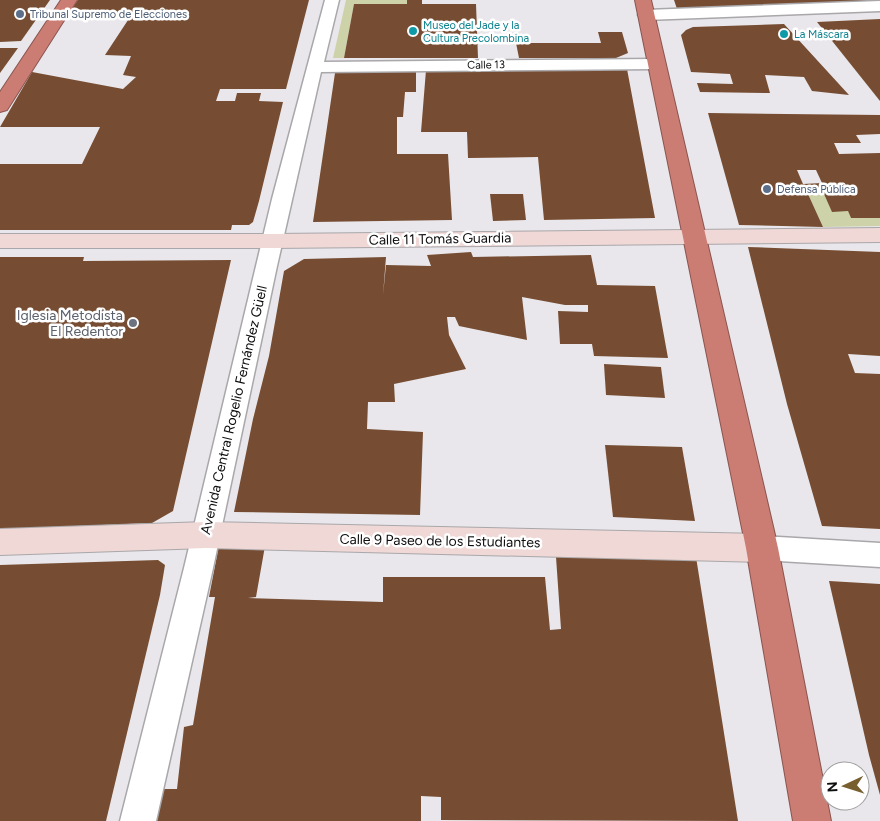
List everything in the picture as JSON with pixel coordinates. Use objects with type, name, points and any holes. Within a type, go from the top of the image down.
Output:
[{"type":"highway","points":[[0,106],[69,0]]},
{"type":"highway","points":[[644,7],[762,548],[812,821]]},
{"type":"street","name":"Avenida Central Rogelio Fernández Güell","points":[[138,821],[206,535],[272,241],[332,0]]},
{"type":"street","points":[[644,7],[880,6]]},
{"type":"street","name":"Calle 13","points":[[314,67],[657,64]]},
{"type":"street","name":"Calle 11 Tomás Guardia","points":[[0,241],[272,241],[880,235]]},
{"type":"street","name":"Calle 9 Paseo de los Estudiantes","points":[[0,542],[206,535],[762,548],[880,555]]},
{"type":"green space","points":[[346,0],[407,0],[407,4],[354,4],[344,58],[333,58]]},
{"type":"green space","points":[[808,194],[824,194],[832,211],[848,211],[851,218],[880,218],[880,226],[823,227]]},
{"type":"building","name":"Tribunal Supremo de Elecciones","points":[[0,0],[50,0],[21,41],[0,42]]},
{"type":"building","points":[[78,0],[309,0],[286,89],[220,89],[216,101],[235,101],[237,93],[261,93],[259,101],[283,102],[253,222],[249,225],[232,225],[231,230],[0,230],[0,164],[82,164],[100,127],[0,127],[32,72],[123,89],[136,77],[123,75],[131,56],[105,55],[132,14],[69,13]]},
{"type":"building","name":"Museo del Jade y la Cultura Precolombina","points":[[407,0],[422,0],[422,4],[476,4],[478,58],[344,58],[354,4],[407,4]]},
{"type":"building","points":[[674,0],[875,0],[879,4],[677,9]]},
{"type":"building","points":[[880,19],[880,101],[817,22]]},
{"type":"building","points":[[784,24],[849,95],[812,91],[804,77],[765,75],[770,93],[700,92],[697,83],[733,84],[730,74],[691,72],[681,35],[686,30],[693,27]]},
{"type":"building","points":[[598,32],[622,32],[628,53],[616,58],[519,58],[516,43],[601,43]]},
{"type":"building","points":[[0,48],[18,48],[0,73]]},
{"type":"building","points":[[627,69],[655,218],[544,220],[538,157],[468,158],[467,132],[421,132],[426,70]]},
{"type":"building","points":[[416,71],[416,92],[405,92],[403,117],[397,117],[397,154],[448,154],[452,220],[313,222],[335,73]]},
{"type":"building","points":[[708,113],[880,115],[880,134],[856,135],[861,143],[834,143],[839,154],[880,153],[880,218],[851,218],[848,211],[832,212],[824,194],[808,194],[823,227],[739,225]],"holes":[[[797,170],[816,170],[822,183],[803,184]]]},
{"type":"building","points":[[490,194],[523,194],[526,220],[493,221]]},
{"type":"building","points":[[748,247],[880,252],[880,356],[848,354],[855,373],[880,374],[880,529],[822,526],[787,404]]},
{"type":"building","points":[[471,252],[473,257],[591,255],[597,285],[655,286],[668,358],[594,356],[592,344],[560,344],[558,311],[588,312],[588,305],[565,305],[522,297],[527,340],[459,326],[455,317],[447,317],[449,335],[466,369],[394,384],[395,402],[368,402],[367,429],[423,432],[420,515],[234,512],[253,419],[269,356],[284,271],[304,259],[386,257],[383,295],[386,265],[431,266],[427,255]]},
{"type":"building","points":[[0,257],[84,257],[83,261],[231,260],[173,511],[152,523],[0,529]]},
{"type":"building","points":[[604,364],[661,367],[665,398],[606,395]]},
{"type":"building","points":[[605,445],[682,447],[695,521],[613,517]]},
{"type":"building","points":[[219,545],[265,546],[256,597],[248,598],[383,602],[383,577],[545,577],[550,630],[561,629],[556,557],[696,557],[738,821],[441,820],[441,797],[421,796],[421,821],[151,821],[158,789],[177,789],[184,727],[193,725],[215,597],[209,597]]},
{"type":"building","points":[[158,560],[165,565],[160,595],[106,821],[0,821],[0,565]]},
{"type":"building","points":[[829,581],[880,584],[880,795],[869,755]]},
{"type":"place","name":"Tribunal Supremo de Elecciones","points":[[20,14]]},
{"type":"place","name":"Museo del Jade y la Cultura Precolombina","points":[[413,31]]},
{"type":"place","name":"La Máscara","points":[[784,34]]},
{"type":"place","name":"Defensa Pública","points":[[767,189]]},
{"type":"place","name":"Iglesia Metodista El Redentor","points":[[133,323]]}]
